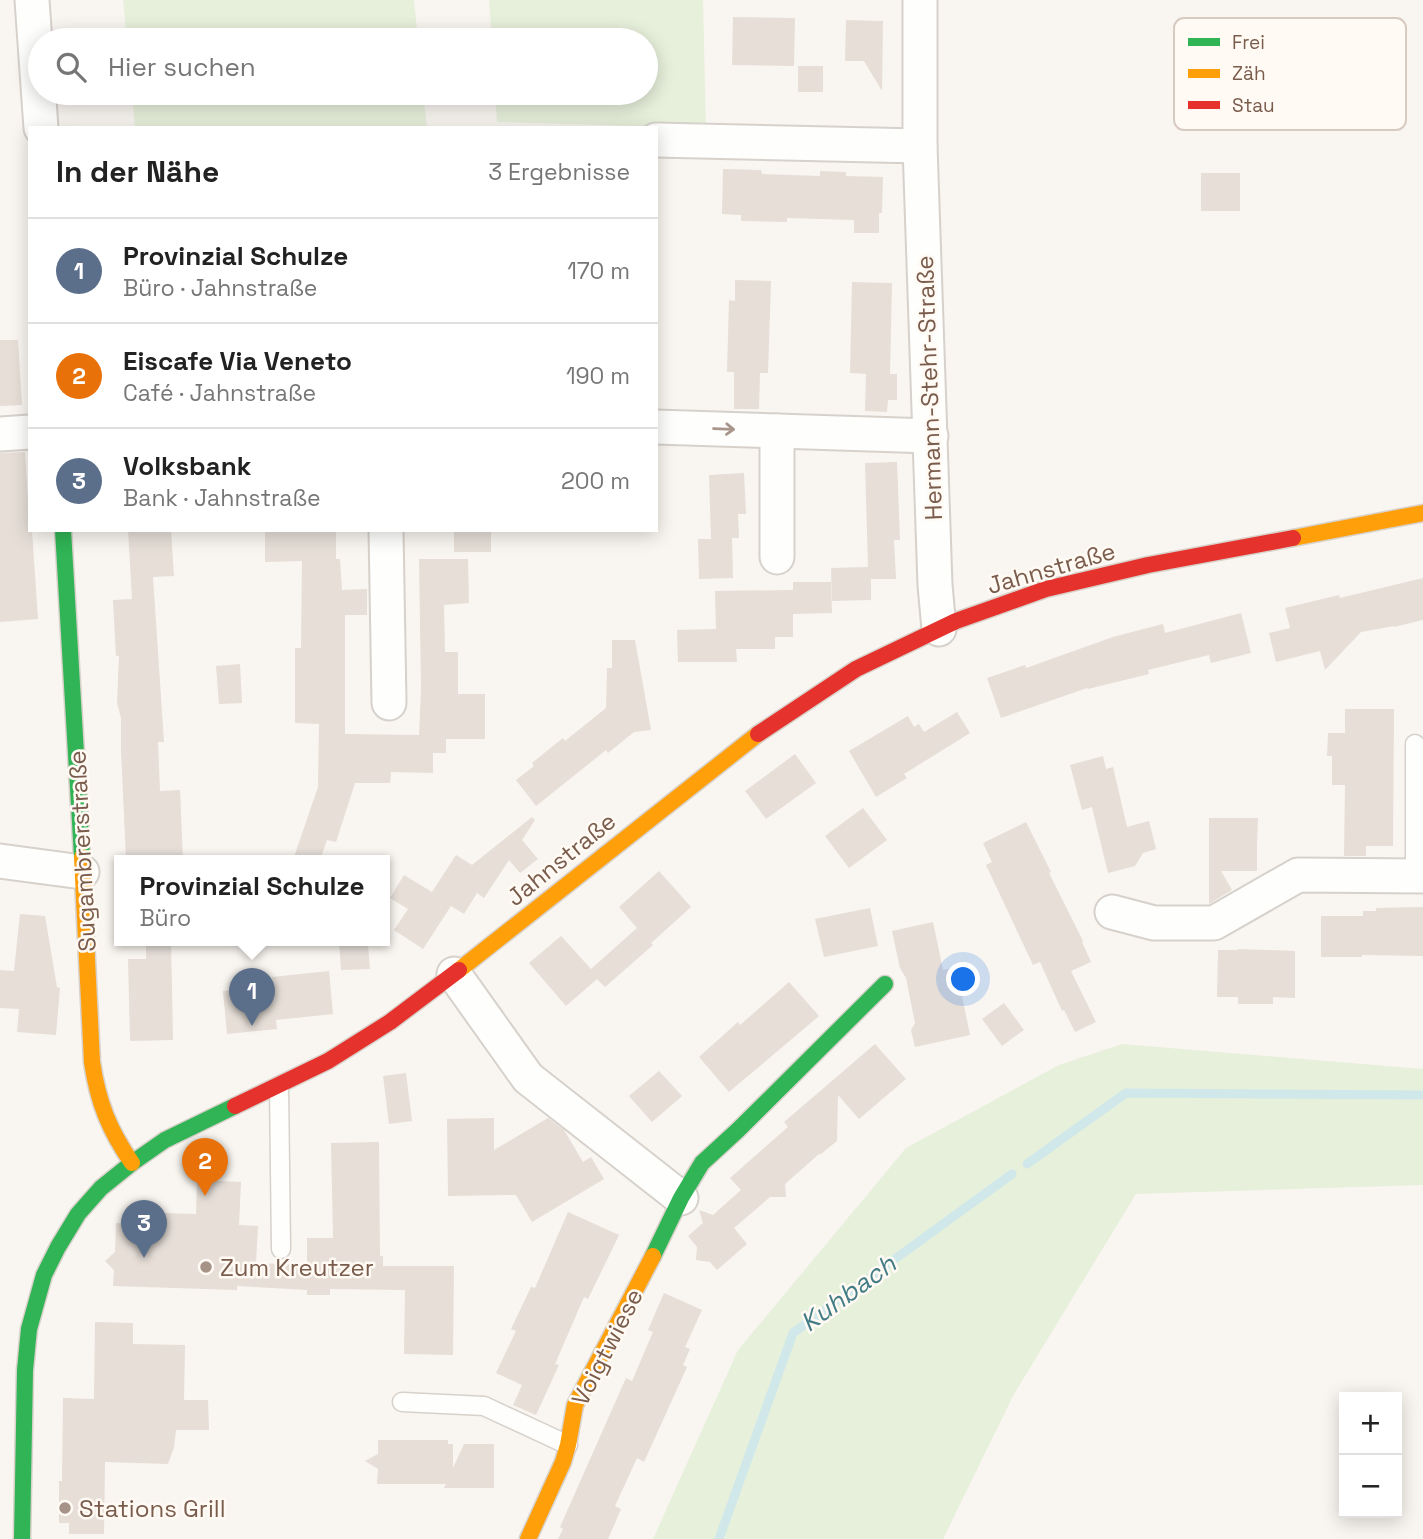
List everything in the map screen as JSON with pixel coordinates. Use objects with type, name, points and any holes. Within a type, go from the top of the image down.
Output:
[{"type":"main road","name":"Jahnstraße","points":[[22,1539],[25,1370],[29,1329],[38,1295],[44,1275],[78,1214],[101,1188],[132,1163],[165,1139],[328,1061],[390,1022],[745,743],[856,669],[956,621],[1046,589],[1148,565],[1423,513]]},
{"type":"main road","name":"Sugambrerstraße","points":[[63,532],[92,1062],[102,1113],[111,1133],[132,1163]]},
{"type":"main road","name":"Voigtwiese","points":[[528,1539],[563,1462],[575,1405],[681,1198],[702,1163],[886,984]]},
{"type":"street","points":[[32,0],[34,28]]},
{"type":"street","name":"Hermann-Stehr-Straße","points":[[920,0],[920,146],[935,585],[939,629]]},
{"type":"street","points":[[39,105],[41,126]]},
{"type":"street","points":[[658,140],[920,146]]},
{"type":"street","points":[[658,427],[931,436]]},
{"type":"street","points":[[777,431],[777,557]]},
{"type":"street","points":[[0,434],[28,432]]},
{"type":"street","points":[[386,532],[388,704]]},
{"type":"street","points":[[0,861],[82,872]]},
{"type":"street","points":[[1112,912],[1154,923],[1214,923],[1298,874],[1419,876]]},
{"type":"street","points":[[454,974],[528,1078],[681,1198]]},
{"type":"lane","points":[[1415,744],[1419,876]]},
{"type":"lane","points":[[279,1086],[281,1249]]},
{"type":"lane","points":[[402,1402],[484,1406],[568,1445]]},
{"type":"green space","points":[[123,0],[414,0],[417,28],[126,28]]},
{"type":"green space","points":[[489,0],[703,0],[706,128],[497,122],[496,105],[658,105],[658,28],[491,28]]},
{"type":"green space","points":[[133,105],[424,105],[427,126],[135,126]]},
{"type":"green space","points":[[1122,1044],[1423,1069],[1423,1185],[1136,1194],[1014,1394],[943,1539],[653,1539],[738,1350],[906,1148],[1059,1065]]},
{"type":"building","points":[[733,17],[795,18],[794,66],[732,65]]},
{"type":"building","points":[[846,20],[883,21],[882,91],[864,61],[845,61]]},
{"type":"building","points":[[798,66],[823,66],[823,92],[798,92]]},
{"type":"building","points":[[723,169],[761,170],[762,174],[820,176],[820,171],[846,172],[846,176],[883,177],[879,233],[854,233],[854,220],[787,218],[787,222],[741,221],[741,215],[722,214]]},
{"type":"building","points":[[1201,173],[1240,173],[1240,211],[1201,211]]},
{"type":"building","points":[[735,280],[771,281],[768,373],[760,373],[759,409],[734,409],[734,372],[727,372],[729,300],[735,301]]},
{"type":"building","points":[[852,282],[892,283],[890,374],[897,374],[897,400],[888,400],[887,412],[865,411],[866,374],[850,373]]},
{"type":"building","points":[[0,340],[18,340],[22,405],[0,406]]},
{"type":"building","points":[[25,452],[28,532],[32,532],[38,619],[0,622],[0,453]]},
{"type":"building","points":[[897,462],[900,540],[894,540],[896,579],[871,579],[871,600],[832,601],[831,568],[868,567],[865,463]]},
{"type":"building","points":[[744,473],[746,514],[738,514],[739,538],[732,538],[733,578],[699,579],[698,539],[711,539],[709,475]]},
{"type":"building","points":[[128,532],[171,532],[174,576],[153,577],[164,742],[158,742],[160,791],[180,790],[183,855],[126,855],[121,718],[117,703],[119,656],[116,656],[113,600],[132,599]]},
{"type":"building","points":[[265,532],[336,532],[336,559],[340,559],[342,590],[367,589],[367,615],[345,615],[345,734],[419,735],[419,559],[468,559],[469,603],[444,605],[445,652],[458,652],[458,694],[485,694],[485,739],[446,739],[446,753],[433,753],[433,773],[391,772],[390,783],[355,783],[336,842],[327,840],[322,855],[295,855],[318,787],[319,724],[295,723],[295,648],[301,648],[302,561],[265,562]]},
{"type":"building","points":[[454,532],[491,532],[491,552],[454,552]]},
{"type":"building","points":[[1423,578],[1423,620],[1361,632],[1325,670],[1320,651],[1276,662],[1269,633],[1290,628],[1285,608]]},
{"type":"building","points":[[793,582],[831,582],[832,613],[793,614],[793,637],[775,637],[775,649],[736,649],[737,662],[678,662],[677,630],[716,629],[715,591],[793,590]]},
{"type":"building","points":[[1241,613],[1251,653],[1211,663],[1209,655],[1148,670],[1149,674],[1087,688],[1001,718],[987,678],[1025,665],[1026,668],[1113,637],[1163,624],[1165,633]]},
{"type":"building","points":[[612,640],[635,640],[651,730],[634,732],[608,753],[606,750],[536,806],[516,780],[563,738],[565,741],[606,708],[607,668],[612,668]]},
{"type":"building","points":[[240,664],[242,703],[219,704],[216,666]]},
{"type":"building","points":[[1345,709],[1394,709],[1393,846],[1366,846],[1366,856],[1344,856],[1345,785],[1332,785],[1332,756],[1327,756],[1328,733],[1345,733]]},
{"type":"building","points":[[957,712],[970,733],[904,774],[907,778],[876,797],[849,751],[908,716],[914,727],[919,724],[924,732]]},
{"type":"building","points":[[795,754],[816,783],[766,819],[745,791]]},
{"type":"building","points":[[1103,756],[1106,769],[1113,767],[1127,827],[1149,821],[1156,849],[1143,853],[1135,866],[1108,873],[1092,807],[1082,810],[1070,765]]},
{"type":"building","points":[[863,808],[887,840],[849,868],[825,836]]},
{"type":"building","points":[[532,817],[535,820],[522,840],[538,859],[520,873],[509,860],[484,898],[477,893],[464,914],[451,906],[423,949],[394,930],[408,909],[390,898],[404,875],[432,892],[456,855],[472,865]]},
{"type":"building","points":[[1209,818],[1258,818],[1257,871],[1221,871],[1232,890],[1209,904]]},
{"type":"building","points":[[1026,822],[1091,962],[1071,971],[1096,1022],[1075,1032],[1064,1010],[1062,1011],[1040,962],[1033,965],[986,865],[992,862],[983,843]]},
{"type":"building","points":[[659,871],[691,907],[605,987],[597,979],[566,1006],[529,963],[561,936],[591,969],[637,928],[619,907]]},
{"type":"building","points":[[1423,907],[1423,956],[1321,957],[1321,916],[1363,916],[1363,911],[1376,911],[1376,908]]},
{"type":"building","points":[[870,908],[878,946],[824,957],[815,919]]},
{"type":"building","points":[[20,914],[45,916],[57,987],[60,988],[56,1035],[17,1032],[19,1009],[0,1008],[0,970],[14,971]]},
{"type":"building","points":[[933,922],[943,970],[956,967],[970,1035],[915,1047],[911,1030],[915,1023],[906,978],[900,968],[892,931]]},
{"type":"building","points":[[146,946],[171,946],[173,1040],[130,1041],[128,959],[146,959]]},
{"type":"building","points":[[339,946],[368,946],[370,969],[341,970]]},
{"type":"building","points":[[1218,950],[1295,951],[1295,998],[1273,997],[1273,1004],[1238,1004],[1238,997],[1217,997]]},
{"type":"building","points":[[329,971],[333,1014],[276,1020],[277,1029],[227,1034],[223,991],[273,986],[272,977]]},
{"type":"building","points":[[789,982],[819,1016],[729,1092],[699,1057]]},
{"type":"building","points":[[1004,1003],[1024,1030],[1002,1046],[982,1019]]},
{"type":"building","points":[[875,1044],[906,1079],[859,1119],[838,1095],[837,1141],[785,1184],[786,1197],[770,1197],[734,1228],[747,1244],[717,1270],[710,1262],[696,1260],[697,1247],[688,1236],[703,1223],[699,1210],[713,1215],[741,1190],[730,1178],[788,1127],[784,1122]]},
{"type":"building","points":[[659,1071],[682,1096],[652,1122],[629,1096]]},
{"type":"building","points":[[406,1073],[412,1121],[389,1124],[383,1076]]},
{"type":"building","points":[[494,1118],[494,1150],[548,1118],[564,1130],[583,1162],[591,1157],[604,1179],[532,1222],[516,1195],[448,1196],[447,1119]]},
{"type":"building","points":[[379,1142],[380,1256],[383,1256],[383,1266],[454,1266],[453,1355],[404,1354],[405,1290],[330,1289],[330,1295],[307,1295],[307,1290],[237,1286],[237,1290],[113,1286],[114,1270],[105,1261],[115,1252],[116,1223],[133,1224],[133,1212],[196,1214],[197,1180],[241,1182],[239,1225],[258,1226],[256,1263],[307,1265],[307,1238],[333,1238],[331,1143]]},
{"type":"building","points":[[568,1212],[619,1235],[588,1299],[584,1297],[555,1364],[559,1365],[536,1415],[513,1405],[522,1385],[496,1373],[516,1331],[511,1329],[531,1287],[535,1288]]},
{"type":"building","points":[[664,1293],[702,1310],[685,1347],[690,1349],[683,1365],[687,1367],[644,1462],[637,1458],[615,1506],[621,1509],[608,1539],[558,1539],[563,1529],[560,1527],[626,1378],[632,1381],[653,1332],[648,1330]]},
{"type":"building","points":[[95,1322],[133,1323],[133,1344],[185,1345],[184,1400],[208,1400],[209,1430],[176,1430],[168,1464],[105,1462],[104,1534],[69,1534],[69,1523],[59,1523],[63,1398],[94,1399]]},
{"type":"building","points":[[378,1440],[448,1440],[448,1444],[453,1444],[453,1468],[464,1444],[494,1444],[494,1488],[444,1488],[446,1484],[377,1484],[378,1469],[365,1461],[378,1454]]},
{"type":"waterway","name":"Kuhbach","points":[[1027,1164],[1126,1093],[1423,1095]]},
{"type":"waterway","name":"Kuhbach","points":[[719,1539],[793,1333],[1012,1174]]},
{"type":"traffic: fast","points":[[63,532],[82,857]]},
{"type":"traffic: fast","points":[[653,1256],[681,1198],[702,1163],[885,984]]},
{"type":"traffic: fast","points":[[22,1539],[25,1370],[29,1329],[44,1275],[78,1214],[101,1188],[165,1140],[235,1106]]},
{"type":"traffic: slow","points":[[1293,538],[1423,513]]},
{"type":"traffic: slow","points":[[459,970],[758,734]]},
{"type":"traffic: slow","points":[[82,857],[92,1062],[106,1115],[132,1163]]},
{"type":"traffic: slow","points":[[528,1539],[563,1462],[575,1405],[653,1256]]},
{"type":"traffic: jam","points":[[758,734],[856,669],[956,621],[1046,589],[1148,565],[1293,538]]},
{"type":"traffic: jam","points":[[235,1106],[328,1061],[390,1022],[459,970]]},
{"type":"place","name":"Provinzial Schulze","points":[[252,1026]]},
{"type":"place","name":"Eiscafe Via Veneto","points":[[205,1196]]},
{"type":"place","name":"Volksbank","points":[[144,1258]]},
{"type":"place","name":"Zum Kreutzer","points":[[206,1267]]},
{"type":"place","name":"Stations Grill","points":[[65,1508]]}]
